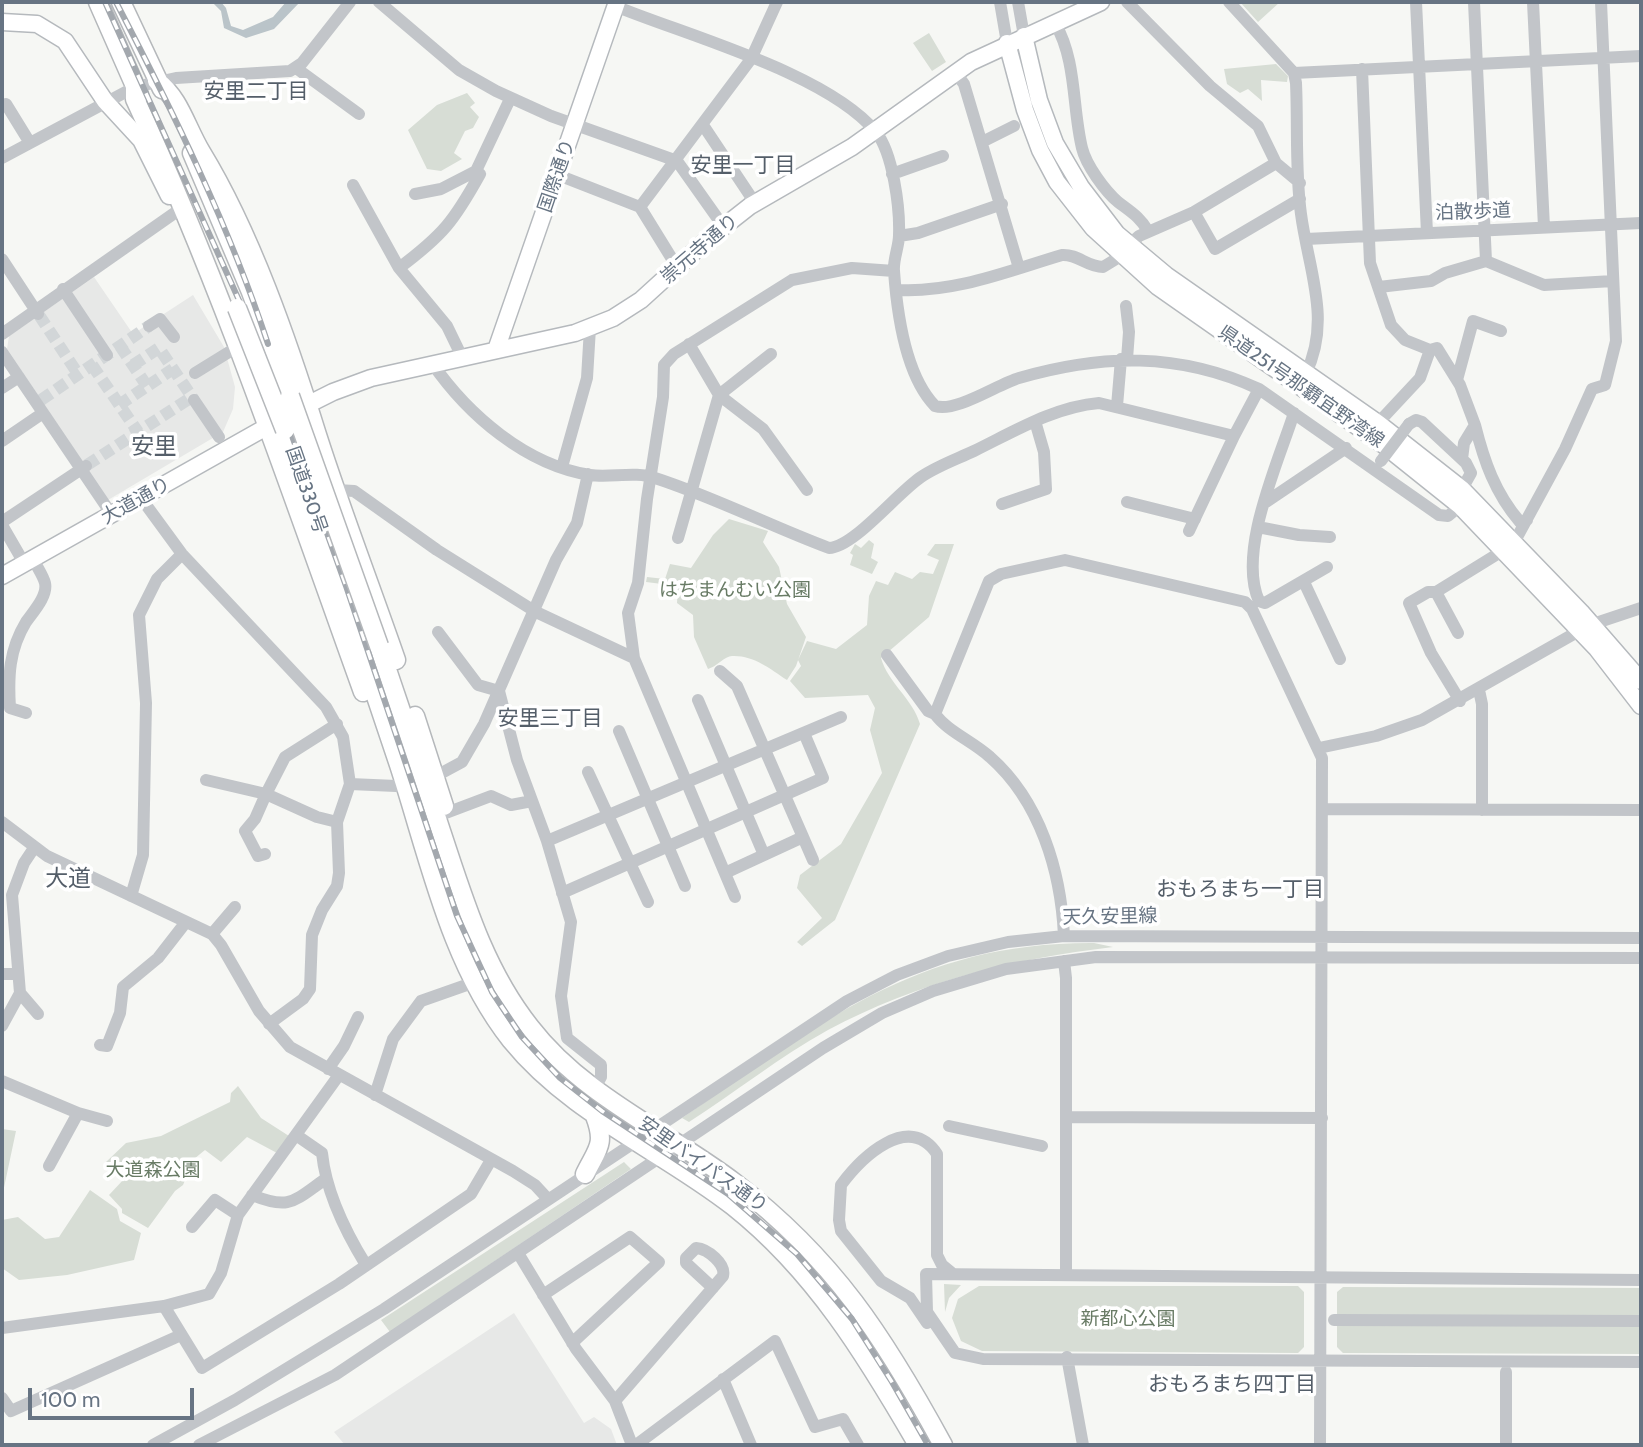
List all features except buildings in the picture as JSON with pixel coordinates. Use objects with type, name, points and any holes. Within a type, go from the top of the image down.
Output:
[{"type":"highway","name":"国道330号","points":[[98,2],[135,87],[199,218],[233,314],[285,430],[371,649],[460,892]]},
{"type":"highway","points":[[121,2],[157,80],[170,91],[200,151],[214,171],[308,403],[436,776],[473,909],[502,985]]},
{"type":"highway","name":"国道330号","points":[[157,80],[218,209],[255,301],[371,649],[444,906]]},
{"type":"highway","points":[[233,314],[432,892],[444,906]]},
{"type":"highway","name":"安里バイパス通り","points":[[460,892],[481,946],[502,985],[539,1038],[596,1088],[774,1214],[837,1278],[905,1375],[943,1445]]},
{"type":"highway","name":"安里バイパス通り","points":[[444,906],[475,982],[493,1014],[524,1055],[595,1116],[741,1213],[804,1274],[852,1334],[918,1445]]},
{"type":"highway","points":[[585,1174],[601,1144],[601,1131],[595,1116]]},
{"type":"main road","name":"崇元寺通り","points":[[269,425],[308,403],[371,378],[590,328],[640,300],[723,226],[755,203],[876,132],[956,73],[1007,43],[1101,2]]},
{"type":"main road","name":"国際通り","points":[[496,350],[616,4]]},
{"type":"main road","points":[[2,22],[37,24],[58,36],[71,48],[105,101],[141,141],[176,212],[202,274],[233,314]]},
{"type":"main road","name":"県道251号那覇宜野湾線","points":[[1024,36],[1039,100],[1055,143],[1093,205],[1125,250],[1158,287],[1385,446],[1509,546]]},
{"type":"main road","name":"県道251号那覇宜野湾線","points":[[1007,43],[1027,117],[1048,165],[1079,213],[1125,250],[1378,423],[1462,489],[1509,546],[1586,628],[1641,681]]},
{"type":"main road","name":"大道通り","points":[[2,576],[269,425]]},
{"type":"main road","name":"県道251号那覇宜野湾線","points":[[1586,628],[1641,706]]},
{"type":"street","points":[[2,158],[105,101],[157,80],[281,72],[296,68],[350,2]]},
{"type":"street","points":[[379,2],[459,69],[510,99],[677,161],[723,226]]},
{"type":"street","points":[[640,207],[751,59],[777,2]]},
{"type":"street","points":[[1000,2],[1007,43]]},
{"type":"street","points":[[1018,2],[1024,36]]},
{"type":"street","points":[[1127,2],[1210,86],[1258,126],[1276,163],[1300,183]]},
{"type":"street","points":[[1228,2],[1294,73],[1300,199],[1319,308],[1310,364],[1306,373]]},
{"type":"street","points":[[1416,2],[1427,233]]},
{"type":"street","points":[[1474,2],[1486,261]]},
{"type":"street","points":[[1532,2],[1544,227]]},
{"type":"street","points":[[1460,701],[1431,653],[1409,603],[1428,592],[1436,592],[1509,546],[1527,520],[1592,389],[1605,385],[1616,341],[1601,2]]},
{"type":"street","points":[[616,4],[817,86],[851,109],[876,132],[886,150],[892,174],[899,236],[894,271],[899,313],[915,378],[928,398],[941,408],[1018,378],[1124,359],[1201,368],[1230,375],[1259,389],[1346,448],[1378,465],[1439,515],[1448,516],[1460,506]]},
{"type":"street","points":[[1055,23],[1062,34],[1070,66],[1082,149],[1112,195],[1140,217],[1148,231]]},
{"type":"street","points":[[1294,73],[1641,56]]},
{"type":"street","points":[[296,68],[359,114]]},
{"type":"street","points":[[1362,69],[1370,264],[1391,325],[1405,340],[1430,350],[1437,348],[1457,380],[1475,425],[1484,463],[1509,509],[1520,522],[1527,520]]},
{"type":"street","points":[[956,73],[964,84],[1019,268]]},
{"type":"street","points":[[415,194],[441,189],[476,171],[510,99]]},
{"type":"street","points":[[6,104],[30,143]]},
{"type":"street","points":[[703,125],[755,203]]},
{"type":"street","points":[[982,142],[1014,126]]},
{"type":"street","points":[[892,174],[943,156]]},
{"type":"street","points":[[898,290],[922,291],[987,280],[1070,254],[1089,265],[1103,267],[1113,264],[1148,231],[1194,212],[1276,163]]},
{"type":"street","points":[[400,268],[438,239],[480,174],[476,171]]},
{"type":"street","points":[[558,175],[640,207],[677,267]]},
{"type":"street","points":[[353,185],[400,268],[447,326],[462,357]]},
{"type":"street","points":[[1194,212],[1215,249],[1300,199]]},
{"type":"street","points":[[899,236],[918,233],[1002,204]]},
{"type":"street","points":[[2,334],[176,212]]},
{"type":"street","name":"泊散歩道","points":[[1306,239],[1641,223]]},
{"type":"street","points":[[2,259],[37,312]]},
{"type":"street","points":[[1379,287],[1432,281],[1445,273],[1486,261],[1544,285],[1614,281]]},
{"type":"street","points":[[735,897],[634,658],[628,613],[638,583],[663,400],[664,365],[689,344],[792,280],[852,268],[894,271]]},
{"type":"street","points":[[63,289],[107,355]]},
{"type":"street","points":[[1117,406],[1129,332],[1126,306]]},
{"type":"street","points":[[149,326],[160,319],[174,337]]},
{"type":"street","points":[[1457,380],[1473,321],[1501,331]]},
{"type":"street","points":[[562,467],[587,378],[590,328]]},
{"type":"street","points":[[689,344],[719,396],[763,429],[807,489]]},
{"type":"street","points":[[1378,423],[1420,378],[1430,350]]},
{"type":"street","points":[[2,352],[84,467],[112,515]]},
{"type":"street","points":[[195,373],[229,352]]},
{"type":"street","points":[[678,538],[719,396],[771,354]]},
{"type":"street","points":[[432,363],[459,396],[522,451],[588,474],[651,476],[814,542],[836,548],[849,542],[896,495],[923,475],[1035,421],[1077,405],[1099,403],[1117,406],[1234,436]]},
{"type":"street","points":[[2,388],[19,377]]},
{"type":"street","points":[[1127,502],[1192,525],[1259,389]]},
{"type":"street","points":[[194,400],[219,438]]},
{"type":"street","points":[[2,441],[40,405]]},
{"type":"street","points":[[1294,413],[1251,548],[1252,585],[1259,601],[1271,601],[1327,567]]},
{"type":"street","points":[[1378,465],[1409,424],[1416,420],[1422,422],[1462,459],[1471,473],[1462,489]]},
{"type":"street","points":[[1002,504],[1046,488],[1044,452],[1035,421]]},
{"type":"street","points":[[1462,459],[1464,443],[1475,425]]},
{"type":"street","points":[[1266,502],[1346,448]]},
{"type":"street","points":[[26,713],[10,708],[6,657],[43,595],[46,584],[2,524],[84,467]]},
{"type":"street","points":[[436,776],[467,756],[536,612],[556,561],[577,523],[588,474]]},
{"type":"street","points":[[337,490],[354,491],[448,558],[536,612],[634,658]]},
{"type":"street","points":[[141,498],[182,554],[316,696],[337,724],[347,752],[351,784],[337,822],[337,886],[322,910],[312,935],[310,989],[303,999],[270,1024]]},
{"type":"street","points":[[1258,527],[1299,535],[1330,537]]},
{"type":"street","points":[[131,896],[143,855],[146,703],[139,615],[157,579],[182,554]]},
{"type":"street","points":[[935,714],[989,581],[1001,574],[1065,560],[1245,602],[1252,609],[1322,758],[1320,1445]]},
{"type":"street","points":[[1304,582],[1340,659]]},
{"type":"street","points":[[1436,592],[1458,633]]},
{"type":"street","points":[[1319,748],[1402,729],[1460,701],[1553,643],[1641,608]]},
{"type":"street","points":[[438,632],[478,685],[499,691]]},
{"type":"street","points":[[887,655],[928,711],[997,763],[1027,804],[1050,853],[1061,900],[1065,936]]},
{"type":"street","points":[[720,671],[737,686],[813,860]]},
{"type":"street","points":[[1479,690],[1482,704],[1482,810]]},
{"type":"street","points":[[499,691],[517,760],[547,841],[572,933],[561,996],[565,1032],[569,1042],[601,1065],[601,1077],[596,1088]]},
{"type":"street","points":[[698,700],[764,855]]},
{"type":"street","points":[[547,841],[841,717]]},
{"type":"street","points":[[265,854],[258,856],[245,831],[255,819],[285,757],[337,724]]},
{"type":"street","points":[[619,731],[685,886]]},
{"type":"street","points":[[562,893],[628,861],[823,778],[804,733]]},
{"type":"street","points":[[588,772],[606,816],[649,902]]},
{"type":"street","points":[[206,780],[266,794],[317,817],[337,822]]},
{"type":"street","points":[[351,784],[396,786]]},
{"type":"street","points":[[446,813],[491,796],[499,797],[511,805],[532,801]]},
{"type":"street","points":[[1323,808],[1641,810]]},
{"type":"street","points":[[2,822],[34,848],[212,934],[270,1024],[290,1047],[535,1185],[547,1198]]},
{"type":"street","points":[[725,873],[803,837]]},
{"type":"street","points":[[34,848],[7,896],[20,993],[38,1014]]},
{"type":"street","points":[[212,934],[235,907]]},
{"type":"street","points":[[100,1045],[107,1046],[120,1013],[123,987],[158,958],[186,922]]},
{"type":"street","name":"天久安里線","points":[[153,1445],[321,1349],[809,1023],[897,975],[948,956],[1007,942],[1065,936],[1641,938]]},
{"type":"street","name":"天久安里線","points":[[199,1445],[335,1375],[681,1146],[823,1048],[882,1013],[974,978],[1064,961],[1130,955],[1641,958]]},
{"type":"street","points":[[1064,961],[1066,1274]]},
{"type":"street","points":[[2,974],[18,974]]},
{"type":"street","points":[[375,1095],[393,1039],[421,1001],[475,982]]},
{"type":"street","points":[[2,1026],[20,993]]},
{"type":"street","points":[[2,1326],[164,1306],[200,1298],[216,1286],[238,1215],[296,1135],[333,1072],[358,1017]]},
{"type":"street","points":[[2,1081],[78,1113],[107,1121]]},
{"type":"street","points":[[49,1167],[78,1113]]},
{"type":"street","points":[[1066,1117],[1322,1118]]},
{"type":"street","points":[[949,1126],[1042,1146]]},
{"type":"street","points":[[296,1135],[321,1153],[324,1180],[352,1243],[366,1265]]},
{"type":"street","points":[[954,1274],[942,1265],[937,1255],[937,1161],[928,1143],[915,1137],[891,1139],[850,1174],[839,1192],[839,1226],[885,1285],[910,1298],[947,1353],[959,1360],[1067,1357],[1641,1362]]},
{"type":"street","points":[[164,1306],[202,1368],[366,1265],[471,1194],[491,1160]]},
{"type":"street","points":[[252,1195],[274,1204],[288,1204],[324,1180]]},
{"type":"street","points":[[192,1227],[215,1199],[238,1215]]},
{"type":"street","points":[[543,1295],[631,1237],[659,1262],[572,1343]]},
{"type":"street","points":[[518,1253],[572,1343],[615,1401],[634,1445],[775,1341],[816,1427],[843,1419],[858,1445]]},
{"type":"street","points":[[983,1359],[956,1353],[928,1312],[926,1274],[1641,1280]]},
{"type":"street","points":[[615,1401],[713,1288]]},
{"type":"street","points":[[1334,1320],[1641,1321]]},
{"type":"street","points":[[2,1398],[11,1411],[180,1335]]},
{"type":"street","points":[[1067,1357],[1083,1445]]},
{"type":"street","points":[[1506,1372],[1506,1445]]},
{"type":"street","points":[[723,1379],[751,1445]]},
{"type":"shaded area","points":[[212,2],[221,2],[226,8],[231,26],[243,30],[273,17],[286,2],[300,2],[274,29],[246,38],[224,28],[221,11]]},
{"type":"shaded area","points":[[94,277],[133,334],[193,295],[224,347],[235,387],[233,409],[223,432],[108,500],[7,349],[9,336]]},
{"type":"shaded area","points":[[514,1313],[584,1423],[594,1417],[611,1429],[617,1445],[345,1445],[334,1432]]},
{"type":"green space","points":[[1240,2],[1280,2],[1258,22]]},
{"type":"green space","points":[[929,33],[946,62],[932,71],[913,43]]},
{"type":"green space","points":[[1276,64],[1288,76],[1287,82],[1261,80],[1262,101],[1248,89],[1240,93],[1227,84],[1224,69]]},
{"type":"green space","points":[[467,93],[475,103],[470,107],[479,117],[473,128],[465,131],[454,153],[462,159],[441,171],[427,169],[408,130],[437,105]]},
{"type":"green space","name":"はちまんむい公園","points":[[729,519],[768,531],[763,542],[779,567],[787,604],[806,637],[796,666],[787,680],[761,663],[740,656],[729,656],[708,669],[694,637],[693,615],[677,603],[678,586],[646,582],[647,577],[665,579],[670,564],[691,568],[713,535]]},
{"type":"green space","points":[[869,540],[874,544],[871,558],[878,562],[872,574],[850,565],[853,555],[850,553],[855,544],[861,548]]},
{"type":"green space","points":[[935,544],[954,544],[929,617],[881,658],[920,724],[835,920],[802,946],[797,942],[822,918],[797,888],[800,875],[841,844],[882,773],[870,730],[875,708],[868,695],[805,698],[790,681],[801,666],[798,660],[807,641],[836,649],[867,625],[869,596],[876,581],[888,585],[895,572],[912,579],[920,572],[933,574],[939,560],[927,555]]},
{"type":"green space","points":[[1094,943],[1113,947],[1002,966],[896,998],[810,1040],[689,1122],[682,1118],[827,1021],[873,995],[922,973],[974,957],[1031,946]]},
{"type":"green space","name":"大道森公園","points":[[238,1086],[261,1118],[289,1136],[277,1153],[247,1137],[221,1162],[205,1150],[194,1159],[183,1185],[175,1191],[148,1228],[122,1213],[122,1209],[109,1195],[124,1179],[106,1162],[126,1143],[161,1136],[230,1102],[231,1093]]},
{"type":"green space","points":[[2,1129],[16,1131],[2,1197]]},
{"type":"green space","points":[[624,1162],[631,1169],[390,1332],[381,1320]]},
{"type":"green space","points":[[90,1190],[117,1209],[120,1221],[141,1233],[134,1260],[67,1275],[19,1280],[2,1268],[2,1220],[18,1217],[45,1239],[59,1237]]},
{"type":"green space","points":[[944,1284],[961,1285],[949,1298],[945,1312]]},
{"type":"green space","name":"新都心公園","points":[[979,1286],[1298,1286],[1304,1292],[1304,1347],[1298,1353],[982,1351],[961,1341],[952,1318],[958,1299]]},
{"type":"green space","points":[[1343,1287],[1641,1288],[1641,1354],[1343,1353],[1337,1347],[1337,1292]]},
{"type":"tunnel","points":[[39,315],[78,374]]},
{"type":"tunnel","points":[[41,400],[149,326]]},
{"type":"tunnel","points":[[120,346],[147,386]]},
{"type":"tunnel","points":[[133,365],[159,348],[194,400]]},
{"type":"tunnel","points":[[92,365],[138,432]]},
{"type":"tunnel","points":[[119,405],[173,369]]},
{"type":"tunnel","points":[[87,465],[192,397]]},
{"type":"railway","points":[[105,2],[260,347],[346,586],[457,916],[492,992],[522,1037],[560,1078],[602,1111],[728,1194],[797,1254],[852,1319],[928,1445]]},
{"type":"railway","points":[[116,2],[218,212],[268,344]]},
{"type":"district","name":"安里二丁目","points":[[256,92]]},
{"type":"district","name":"安里一丁目","points":[[743,166]]},
{"type":"district","name":"安里","points":[[154,447]]},
{"type":"district","name":"安里三丁目","points":[[550,719]]},
{"type":"district","name":"大道","points":[[68,879]]},
{"type":"district","name":"おもろまち一丁目","points":[[1240,890]]},
{"type":"district","name":"おもろまち四丁目","points":[[1232,1385]]}]
